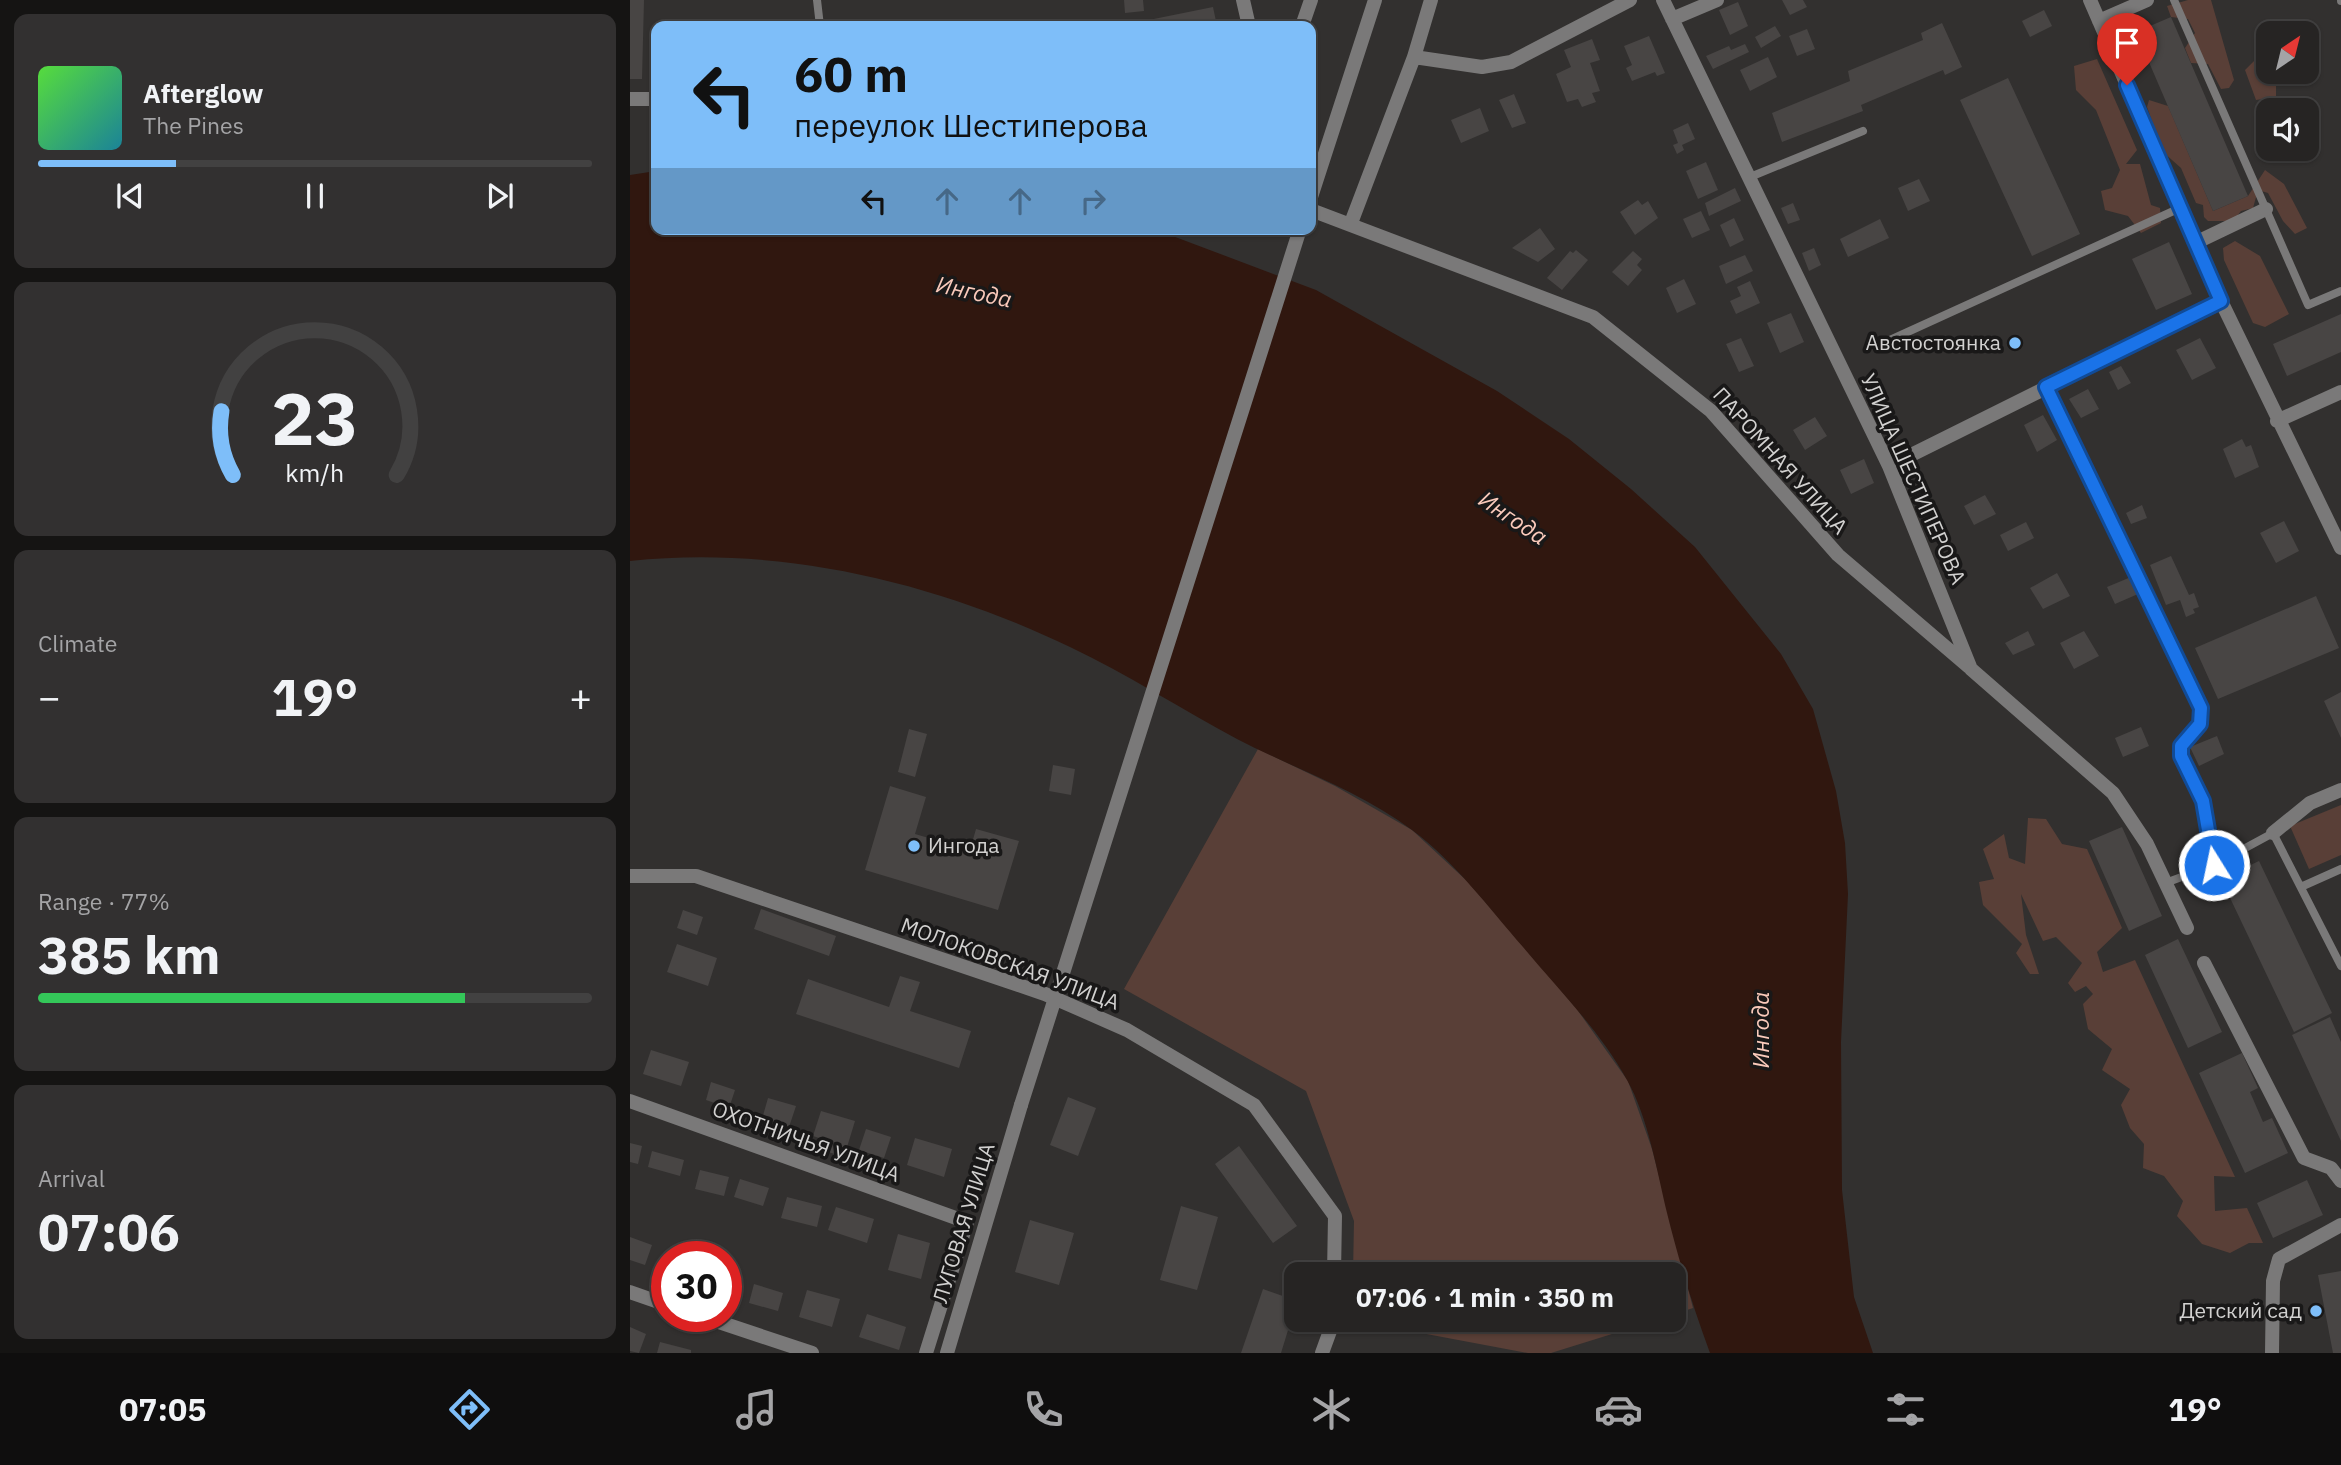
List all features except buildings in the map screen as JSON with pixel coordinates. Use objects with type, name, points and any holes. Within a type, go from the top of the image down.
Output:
[{"type":"street","points":[[1243,0],[1248,21]]},
{"type":"street","points":[[1304,21],[1311,0]]},
{"type":"street","points":[[1316,181],[1375,0]]},
{"type":"street","points":[[1351,223],[1414,57],[1431,0]]},
{"type":"street","points":[[1414,57],[1482,67],[1511,62],[1630,0]]},
{"type":"street","name":"УЛИЦА ШЕСТИПЕРОВА","points":[[1663,0],[1889,466],[1971,669],[2113,793],[2168,882],[2187,928]]},
{"type":"street","points":[[1672,19],[1717,0]]},
{"type":"street","points":[[2090,0],[2221,301],[2341,548]]},
{"type":"street","points":[[2099,21],[2147,0]]},
{"type":"street","points":[[630,99],[651,99]]},
{"type":"street","points":[[2195,243],[2266,209]]},
{"type":"street","name":"ПАРОМНАЯ УЛИЦА","points":[[1316,212],[1592,317],[1711,411],[1838,555],[1971,669]]},
{"type":"street","name":"ЛУГОВАЯ УЛИЦА","points":[[947,1353],[1021,1105],[1298,235]]},
{"type":"street","points":[[1889,466],[2221,301]]},
{"type":"street","points":[[2046,387],[2201,708],[2200,724],[2181,746],[2181,756],[2203,801],[2214,865]]},
{"type":"street","points":[[2277,421],[2341,392]]},
{"type":"street","points":[[2273,833],[2310,803],[2341,790]]},
{"type":"street","name":"МОЛОКОВСКАЯ УЛИЦА","points":[[630,876],[696,876],[1045,994],[1127,1030],[1254,1105],[1335,1216],[1334,1262]]},
{"type":"street","points":[[2204,963],[2305,1158],[2331,1168],[2341,1181]]},
{"type":"street","name":"ОХОТНИЧЬЯ УЛИЦА","points":[[630,1101],[967,1222],[926,1353]]},
{"type":"street","points":[[2272,1353],[2273,1281],[2279,1259],[2341,1225]]},
{"type":"street","points":[[630,1292],[651,1299]]},
{"type":"street","points":[[742,1330],[812,1353]]},
{"type":"street","points":[[1322,1353],[1330,1332]]},
{"type":"lane","points":[[817,0],[819,21]]},
{"type":"lane","points":[[2174,0],[2308,305],[2341,291]]},
{"type":"lane","points":[[1750,177],[1863,131]]},
{"type":"lane","points":[[1890,340],[2180,208]]},
{"type":"lane","points":[[2168,882],[2214,865],[2273,833],[2303,886],[2341,966]]},
{"type":"lane","points":[[2303,886],[2341,869]]},
{"type":"shaded area","points":[[2188,0],[2211,0],[2234,80],[2229,88],[2221,89],[2208,64],[2191,63],[2185,48],[2195,33],[2188,19],[2171,17],[2167,6]]},
{"type":"shaded area","points":[[2097,59],[2137,150],[2126,164],[2140,164],[2151,205],[2160,208],[2161,223],[2141,233],[2128,216],[2105,210],[2101,191],[2112,188],[2120,170],[2096,110],[2076,90],[2074,66]]},
{"type":"shaded area","points":[[2256,59],[2256,84],[2276,84],[2276,97],[2256,100],[2245,70]]},
{"type":"shaded area","points":[[2149,100],[2168,106],[2213,211],[2248,196],[2265,170],[2284,184],[2307,228],[2295,234],[2283,221],[2268,193],[2258,190],[2253,208],[2241,211],[2233,221],[2208,221],[2204,217],[2203,205],[2196,203],[2181,168],[2163,152],[2147,107]]},
{"type":"shaded area","points":[[2235,241],[2260,256],[2289,314],[2265,327],[2253,323],[2224,260],[2223,248]]},
{"type":"shaded area","points":[[1258,749],[1335,786],[1412,830],[1468,882],[1576,1008],[1628,1081],[1652,1149],[1681,1262],[1353,1262],[1354,1221],[1306,1091],[1124,989]]},
{"type":"shaded area","points":[[2341,805],[2341,855],[2309,869],[2290,826]]},
{"type":"shaded area","points":[[2028,818],[2046,819],[2062,844],[2087,849],[2122,928],[2097,952],[2103,972],[2135,960],[2235,1177],[2214,1176],[2215,1211],[2247,1208],[2263,1243],[2249,1243],[2230,1253],[2202,1244],[2177,1216],[2183,1201],[2164,1176],[2143,1168],[2144,1144],[2130,1128],[2121,1105],[2130,1089],[2102,1070],[2112,1049],[2088,1029],[2083,1004],[2093,994],[2086,986],[2075,992],[2068,983],[2082,963],[2056,937],[2043,941],[2021,894],[2026,935],[2039,974],[2030,974],[2016,953],[2022,944],[1983,905],[1979,882],[1994,879],[1983,849],[2004,834],[2009,858],[2025,864]]},
{"type":"shaded area","points":[[1686,1281],[1693,1308],[1686,1310]]},
{"type":"shaded area","points":[[1416,1332],[1618,1332],[1551,1353],[1528,1353]]},
{"type":"water","name":"Ингода","points":[[651,172],[651,235],[1170,235],[1316,290],[1497,391],[1569,439],[1631,489],[1695,547],[1781,654],[1813,709],[1836,791],[1845,843],[1848,894],[1841,1042],[1842,1190],[1854,1297],[1873,1353],[1710,1353],[1686,1282],[1686,1262],[1680,1262],[1676,1249],[1641,1110],[1627,1080],[1592,1028],[1471,886],[1428,843],[1392,816],[1349,792],[1237,739],[1091,657],[1019,624],[966,604],[911,587],[800,564],[687,557],[630,561],[630,175]]},
{"type":"place","name":"Австостоянка","points":[[2015,343]]},
{"type":"place","name":"Ингода","points":[[914,846]]},
{"type":"place","name":"Детский сад","points":[[2316,1311]]},
{"type":"route","points":[[2127,85],[2221,301],[2046,387],[2201,708],[2200,724],[2181,746],[2181,756],[2203,801],[2214,865]]}]
